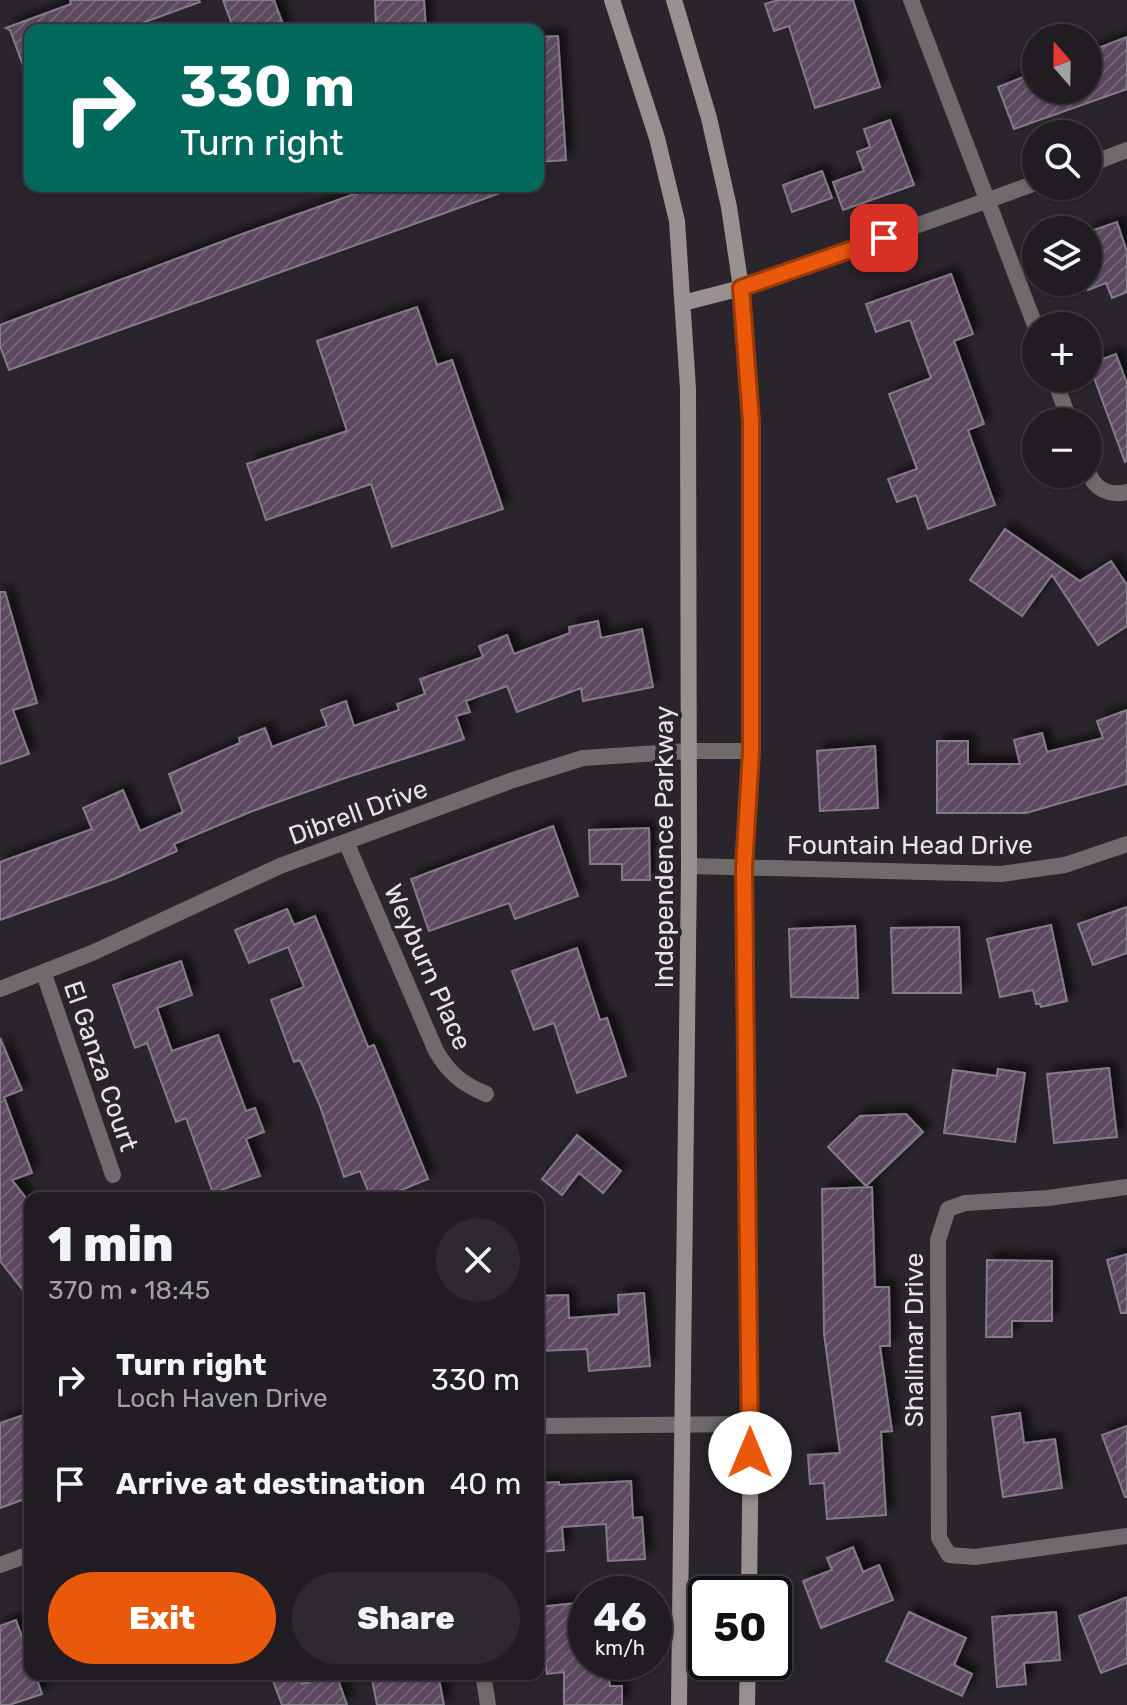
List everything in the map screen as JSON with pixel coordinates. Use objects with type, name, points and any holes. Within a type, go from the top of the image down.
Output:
[{"type":"main road","name":"Independence Parkway","points":[[612,0],[657,138],[677,221],[688,389],[689,866],[679,1705]]},
{"type":"main road","points":[[674,0],[709,118],[729,207],[741,288],[751,421],[751,751],[744,868],[751,1424],[749,1576]]},
{"type":"main road","points":[[683,303],[741,288]]},
{"type":"main road","points":[[747,1705],[748,1680]]},
{"type":"street","points":[[911,0],[1030,312]]},
{"type":"street","points":[[1102,160],[1127,150]]},
{"type":"street","points":[[741,288],[1022,188]]},
{"type":"street","points":[[1100,488],[1104,491],[1127,492]]},
{"type":"street","name":"Dibrell Drive","points":[[0,989],[44,974],[280,866],[513,780],[583,758],[689,751],[751,751]]},
{"type":"street","name":"Weyburn Place","points":[[346,842],[436,1051],[448,1071],[467,1086],[486,1094]]},
{"type":"street","name":"Fountain Head Drive","points":[[689,866],[1001,874],[1065,865],[1127,844]]},
{"type":"street","name":"El Ganza Court","points":[[44,974],[113,1175]]},
{"type":"street","name":"Shalimar Drive","points":[[1127,1187],[1048,1198],[965,1203],[948,1209],[938,1240],[939,1538],[949,1555],[975,1557],[1127,1536]]},
{"type":"street","points":[[544,1426],[751,1424]]},
{"type":"street","points":[[0,1565],[24,1556]]},
{"type":"street","points":[[484,1680],[488,1705]]},
{"type":"building","points":[[70,0],[200,2],[140,24],[24,24],[24,68],[10,30],[6,28],[71,4]]},
{"type":"building","points":[[223,0],[274,0],[283,24],[232,24]]},
{"type":"building","points":[[375,0],[424,0],[426,24],[376,24]]},
{"type":"building","points":[[778,0],[853,0],[880,87],[815,108],[789,26],[774,31],[765,4]]},
{"type":"building","points":[[558,36],[566,160],[544,162],[544,37]]},
{"type":"building","points":[[1127,37],[1127,89],[1102,98],[1102,47]]},
{"type":"building","points":[[1022,78],[1022,104],[1085,104],[1039,120],[1022,120],[1022,126],[1014,129],[998,87]]},
{"type":"building","points":[[890,120],[914,185],[843,210],[833,182],[864,171],[857,152],[870,147],[864,129]]},
{"type":"building","points":[[822,171],[832,198],[792,212],[783,185]]},
{"type":"building","points":[[360,192],[503,192],[9,370],[0,346],[0,325]]},
{"type":"building","points":[[1117,222],[1127,252],[1127,292],[1112,298],[1106,283],[1102,285],[1102,227]]},
{"type":"building","points":[[951,274],[973,334],[954,341],[984,424],[968,430],[995,505],[928,529],[916,495],[897,502],[888,479],[917,469],[889,394],[931,378],[910,320],[876,332],[866,304]]},
{"type":"building","points":[[417,307],[437,365],[452,360],[503,509],[392,547],[371,484],[266,520],[247,464],[347,431],[317,341]]},
{"type":"building","points":[[1116,354],[1127,384],[1125,462],[1099,392],[1102,392],[1102,359]]},
{"type":"building","points":[[1005,529],[1080,581],[1111,561],[1127,585],[1127,626],[1098,645],[1052,575],[1022,616],[970,580]]},
{"type":"building","points":[[0,592],[5,592],[37,703],[13,710],[29,754],[0,764]]},
{"type":"building","points":[[598,621],[601,638],[642,629],[653,687],[583,701],[581,688],[517,712],[507,686],[466,701],[470,712],[456,716],[464,739],[250,812],[174,844],[177,851],[114,879],[0,920],[0,862],[92,829],[83,808],[123,790],[140,831],[183,812],[169,774],[240,743],[239,738],[265,728],[272,747],[327,726],[321,710],[346,701],[354,726],[399,710],[397,704],[425,694],[420,679],[483,657],[479,646],[507,635],[514,654],[570,633],[569,627]]},
{"type":"building","points":[[1127,710],[1127,784],[1026,813],[937,813],[937,741],[968,741],[968,764],[1020,764],[1014,740],[1042,733],[1047,752],[1103,738],[1097,721]]},
{"type":"building","points":[[875,746],[878,808],[820,811],[817,751]]},
{"type":"building","points":[[553,826],[578,896],[515,919],[509,903],[429,931],[411,879]]},
{"type":"building","points":[[649,828],[650,880],[622,880],[622,864],[590,864],[589,830]]},
{"type":"building","points":[[1127,907],[1127,953],[1093,965],[1078,924]]},
{"type":"building","points":[[287,909],[294,925],[315,916],[368,1047],[374,1045],[428,1179],[397,1192],[369,1192],[360,1171],[344,1177],[320,1106],[300,1060],[294,1062],[271,1000],[304,987],[288,947],[249,963],[235,930]]},
{"type":"building","points":[[1051,925],[1067,1001],[1041,1007],[1036,1004],[1033,990],[1000,997],[987,939]]},
{"type":"building","points":[[855,926],[858,998],[791,997],[789,929]]},
{"type":"building","points":[[959,927],[961,993],[893,993],[891,928]]},
{"type":"building","points":[[577,948],[600,1020],[607,1018],[626,1076],[577,1093],[554,1023],[534,1030],[512,971]]},
{"type":"building","points":[[181,961],[192,995],[157,1008],[172,1051],[218,1035],[246,1111],[255,1108],[264,1132],[246,1139],[260,1176],[213,1192],[186,1118],[176,1122],[147,1043],[135,1048],[113,985]]},
{"type":"building","points":[[0,1038],[22,1090],[4,1097],[32,1173],[12,1180],[24,1195],[24,1291],[0,1261]]},
{"type":"building","points":[[1109,1068],[1117,1137],[1054,1143],[1047,1074]]},
{"type":"building","points":[[998,1069],[1025,1073],[1015,1142],[944,1133],[953,1070],[997,1076]]},
{"type":"building","points":[[906,1114],[923,1132],[866,1186],[828,1147],[860,1116]]},
{"type":"building","points":[[577,1135],[621,1171],[603,1193],[579,1173],[562,1195],[542,1179]]},
{"type":"building","points":[[872,1187],[875,1287],[889,1287],[890,1346],[880,1346],[892,1431],[881,1432],[886,1515],[827,1519],[824,1483],[810,1484],[808,1455],[840,1453],[824,1334],[822,1189]]},
{"type":"building","points":[[1127,1254],[1127,1313],[1121,1313],[1107,1260]]},
{"type":"building","points":[[987,1260],[1052,1261],[1052,1321],[1012,1321],[1012,1337],[986,1337]]},
{"type":"building","points":[[644,1293],[650,1366],[589,1371],[587,1349],[544,1351],[544,1296],[568,1295],[569,1318],[619,1314],[618,1295]]},
{"type":"building","points":[[1020,1413],[1024,1443],[1055,1439],[1062,1488],[1003,1497],[992,1417]]},
{"type":"building","points":[[24,1415],[24,1499],[0,1508],[0,1423]]},
{"type":"building","points":[[1127,1426],[1127,1497],[1125,1497],[1102,1435]]},
{"type":"building","points":[[631,1481],[633,1518],[642,1517],[645,1559],[608,1561],[606,1524],[562,1527],[564,1550],[544,1552],[544,1483],[559,1482],[559,1485]]},
{"type":"building","points":[[853,1547],[863,1572],[879,1565],[893,1600],[821,1628],[803,1581],[832,1570],[827,1558]]},
{"type":"building","points":[[1127,1597],[1127,1663],[1101,1673],[1079,1616]]},
{"type":"building","points":[[568,1604],[568,1680],[609,1680],[610,1686],[622,1686],[622,1705],[564,1705],[564,1672],[547,1674],[544,1606]]},
{"type":"building","points":[[909,1612],[966,1638],[954,1665],[972,1674],[962,1696],[886,1661]]},
{"type":"building","points":[[1056,1612],[1060,1660],[1024,1663],[1026,1684],[997,1687],[992,1617]]},
{"type":"building","points":[[16,1620],[24,1643],[24,1680],[37,1680],[42,1694],[0,1705],[0,1626]]},
{"type":"building","points":[[273,1680],[300,1680],[302,1684],[316,1680],[338,1680],[347,1705],[282,1705]]},
{"type":"building","points":[[372,1680],[439,1680],[444,1705],[377,1705]]},
{"type":"route","points":[[750,1453],[744,868],[751,751],[751,421],[741,288],[884,238]]}]
